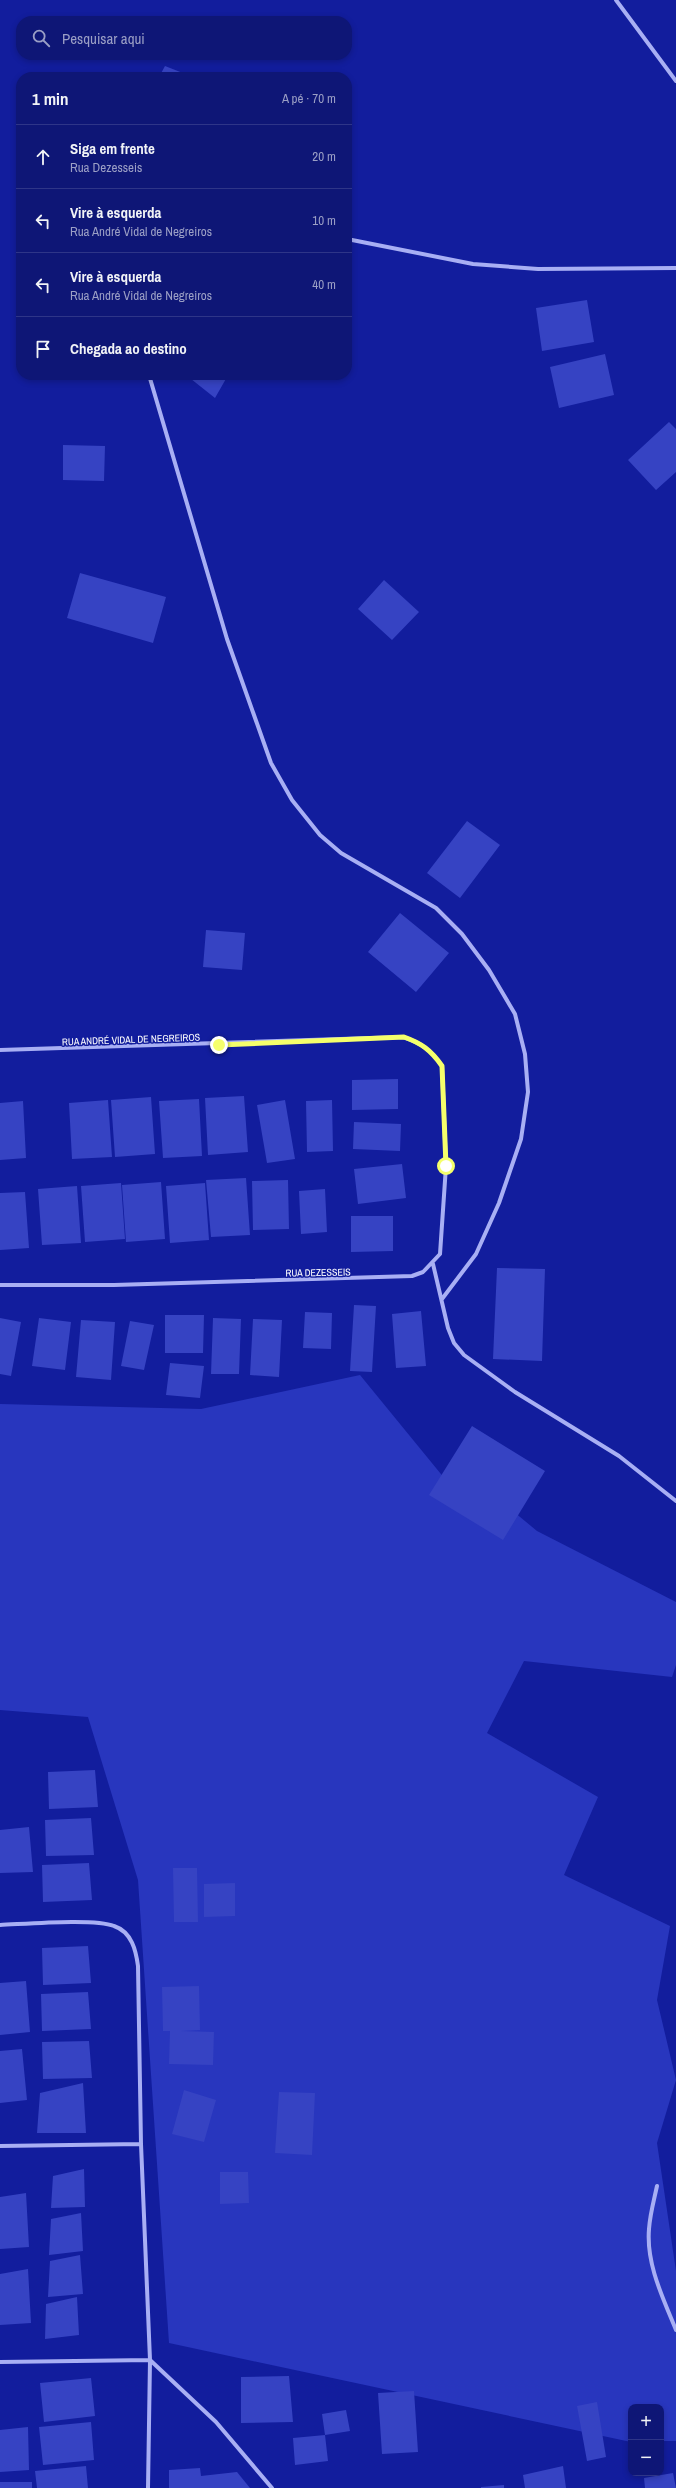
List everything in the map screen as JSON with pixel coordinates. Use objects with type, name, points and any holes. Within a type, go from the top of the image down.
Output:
[{"type":"street","points":[[616,0],[676,81]]},
{"type":"street","points":[[352,240],[473,264],[538,269],[676,268]]},
{"type":"street","points":[[150,380],[226,639],[271,763],[288,794],[320,835],[341,853],[436,908],[462,934],[489,970],[515,1014],[525,1054],[528,1092],[521,1139],[499,1204],[476,1254],[442,1299]]},
{"type":"street","name":"RUA ANDRÉ VIDAL DE NEGREIROS","points":[[0,1050],[404,1037],[419,1043],[433,1052],[442,1066],[446,1166],[440,1254],[434,1264]]},
{"type":"street","points":[[434,1264],[448,1328],[454,1343],[464,1355],[515,1392],[619,1456],[676,1500]]},
{"type":"street","name":"RUA DEZESSEIS","points":[[0,1285],[114,1285],[384,1279],[412,1276],[423,1272],[434,1264]]},
{"type":"street","points":[[0,1925],[98,1923],[115,1926],[130,1940],[135,1948],[138,1966],[141,2144],[150,2360],[148,2488]]},
{"type":"street","points":[[0,2146],[141,2144]]},
{"type":"street","points":[[657,2186],[649,2228],[649,2251],[658,2287],[676,2330]]},
{"type":"street","points":[[0,2362],[150,2360],[216,2422],[272,2488]]},
{"type":"shaded area","points":[[360,1375],[445,1479],[496,1497],[537,1531],[676,1602],[676,1665],[672,1677],[524,1661],[487,1733],[598,1797],[564,1875],[670,1926],[657,2000],[676,2080],[657,2143],[676,2271],[676,2441],[664,2441],[664,2404],[628,2404],[628,2441],[169,2343],[138,1880],[88,1717],[0,1710],[0,1404],[201,1409]]},
{"type":"building","points":[[165,66],[180,72],[162,72]]},
{"type":"building","points":[[587,300],[594,342],[542,351],[536,308]]},
{"type":"building","points":[[605,354],[614,395],[559,408],[550,367]]},
{"type":"building","points":[[192,380],[225,380],[215,398]]},
{"type":"building","points":[[669,422],[676,429],[676,472],[656,490],[628,460]]},
{"type":"building","points":[[63,445],[105,446],[104,481],[63,480]]},
{"type":"building","points":[[80,573],[166,597],[153,643],[67,618]]},
{"type":"building","points":[[384,580],[419,612],[392,640],[358,609]]},
{"type":"building","points":[[467,821],[500,845],[460,898],[427,873]]},
{"type":"building","points":[[400,913],[449,953],[416,992],[368,952]]},
{"type":"building","points":[[206,930],[245,933],[242,970],[203,967]]},
{"type":"building","points":[[398,1079],[398,1109],[352,1110],[352,1080]]},
{"type":"building","points":[[244,1096],[248,1152],[208,1155],[205,1098]]},
{"type":"building","points":[[151,1097],[155,1154],[115,1157],[111,1100]]},
{"type":"building","points":[[199,1099],[202,1156],[163,1158],[159,1101]]},
{"type":"building","points":[[108,1100],[112,1157],[72,1159],[69,1103]]},
{"type":"building","points":[[285,1100],[295,1159],[267,1163],[257,1105]]},
{"type":"building","points":[[332,1100],[333,1151],[307,1152],[306,1101]]},
{"type":"building","points":[[23,1101],[26,1158],[0,1160],[0,1103]]},
{"type":"building","points":[[354,1122],[401,1124],[400,1151],[353,1149]]},
{"type":"building","points":[[402,1164],[406,1198],[358,1204],[354,1169]]},
{"type":"building","points":[[246,1178],[250,1235],[211,1237],[206,1180]]},
{"type":"building","points":[[288,1180],[289,1229],[253,1230],[252,1181]]},
{"type":"building","points":[[161,1182],[165,1239],[126,1242],[122,1185]]},
{"type":"building","points":[[121,1183],[125,1239],[85,1242],[81,1186]]},
{"type":"building","points":[[205,1183],[209,1240],[170,1243],[166,1186]]},
{"type":"building","points":[[77,1186],[81,1243],[42,1245],[38,1189]]},
{"type":"building","points":[[325,1189],[327,1232],[301,1234],[299,1191]]},
{"type":"building","points":[[25,1192],[29,1248],[0,1250],[0,1193]]},
{"type":"building","points":[[351,1216],[393,1216],[393,1251],[351,1252]]},
{"type":"building","points":[[497,1268],[545,1269],[542,1361],[493,1359]]},
{"type":"building","points":[[354,1305],[376,1306],[372,1372],[350,1371]]},
{"type":"building","points":[[421,1311],[426,1366],[396,1368],[392,1314]]},
{"type":"building","points":[[305,1312],[332,1313],[331,1349],[303,1348]]},
{"type":"building","points":[[165,1315],[204,1315],[203,1353],[165,1353]]},
{"type":"building","points":[[0,1318],[21,1322],[11,1376],[0,1374]]},
{"type":"building","points":[[39,1318],[71,1322],[65,1370],[32,1366]]},
{"type":"building","points":[[213,1318],[241,1319],[239,1374],[211,1374]]},
{"type":"building","points":[[253,1319],[282,1320],[279,1377],[250,1375]]},
{"type":"building","points":[[81,1320],[115,1322],[111,1380],[76,1377]]},
{"type":"building","points":[[130,1321],[154,1325],[144,1370],[121,1366]]},
{"type":"building","points":[[170,1363],[204,1366],[200,1398],[166,1395]]},
{"type":"building","points":[[472,1426],[545,1471],[503,1540],[429,1495]]},
{"type":"building","points":[[95,1770],[98,1807],[49,1809],[48,1772]]},
{"type":"building","points":[[91,1818],[94,1855],[46,1856],[45,1820]]},
{"type":"building","points":[[29,1827],[33,1872],[0,1873],[0,1830]]},
{"type":"building","points":[[89,1863],[92,1900],[43,1902],[42,1865]]},
{"type":"building","points":[[173,1868],[197,1868],[198,1922],[174,1922]]},
{"type":"building","points":[[235,1883],[235,1916],[204,1917],[204,1884]]},
{"type":"building","points":[[88,1946],[91,1983],[43,1985],[42,1948]]},
{"type":"building","points":[[26,1981],[30,2032],[0,2035],[0,1983]]},
{"type":"building","points":[[199,1986],[200,2030],[181,2031],[214,2032],[213,2065],[169,2064],[170,2031],[163,2031],[162,1987]]},
{"type":"building","points":[[88,1992],[91,2029],[42,2031],[41,1994]]},
{"type":"building","points":[[89,2041],[92,2078],[43,2079],[42,2042]]},
{"type":"building","points":[[22,2049],[27,2100],[0,2103],[0,2051]]},
{"type":"building","points":[[83,2083],[86,2133],[37,2133],[40,2093]]},
{"type":"building","points":[[184,2090],[216,2100],[204,2142],[172,2134]]},
{"type":"building","points":[[279,2092],[315,2093],[312,2155],[275,2153]]},
{"type":"building","points":[[84,2169],[85,2207],[51,2208],[53,2176]]},
{"type":"building","points":[[220,2172],[248,2172],[249,2203],[220,2204]]},
{"type":"building","points":[[26,2193],[29,2247],[0,2249],[0,2197]]},
{"type":"building","points":[[81,2213],[83,2251],[49,2255],[51,2219]]},
{"type":"building","points":[[80,2255],[83,2294],[48,2297],[50,2261]]},
{"type":"building","points":[[28,2269],[31,2323],[0,2325],[0,2274]]},
{"type":"building","points":[[77,2297],[79,2335],[45,2339],[46,2304]]},
{"type":"building","points":[[289,2376],[293,2422],[241,2423],[241,2377]]},
{"type":"building","points":[[91,2378],[95,2416],[44,2422],[40,2383]]},
{"type":"building","points":[[414,2391],[418,2452],[382,2454],[378,2393]]},
{"type":"building","points":[[597,2402],[606,2457],[587,2461],[577,2406]]},
{"type":"building","points":[[346,2410],[350,2431],[325,2435],[322,2414]]},
{"type":"building","points":[[91,2422],[94,2460],[43,2465],[39,2427]]},
{"type":"building","points":[[28,2427],[29,2470],[0,2472],[0,2430]]},
{"type":"building","points":[[325,2435],[328,2461],[295,2465],[293,2438]]},
{"type":"building","points":[[86,2466],[88,2488],[37,2488],[35,2471]]},
{"type":"building","points":[[563,2466],[566,2488],[525,2488],[523,2475]]},
{"type":"building","points":[[200,2468],[201,2476],[237,2472],[250,2488],[169,2488],[169,2470]]},
{"type":"building","points":[[673,2473],[676,2488],[645,2488],[644,2478],[664,2476],[664,2475]]},
{"type":"building","points":[[0,2482],[32,2482],[32,2488],[0,2488]]},
{"type":"building","points":[[504,2485],[504,2488],[481,2488],[481,2487]]},
{"type":"route","points":[[219,1045],[404,1037],[419,1043],[433,1052],[442,1066],[446,1166]]}]
